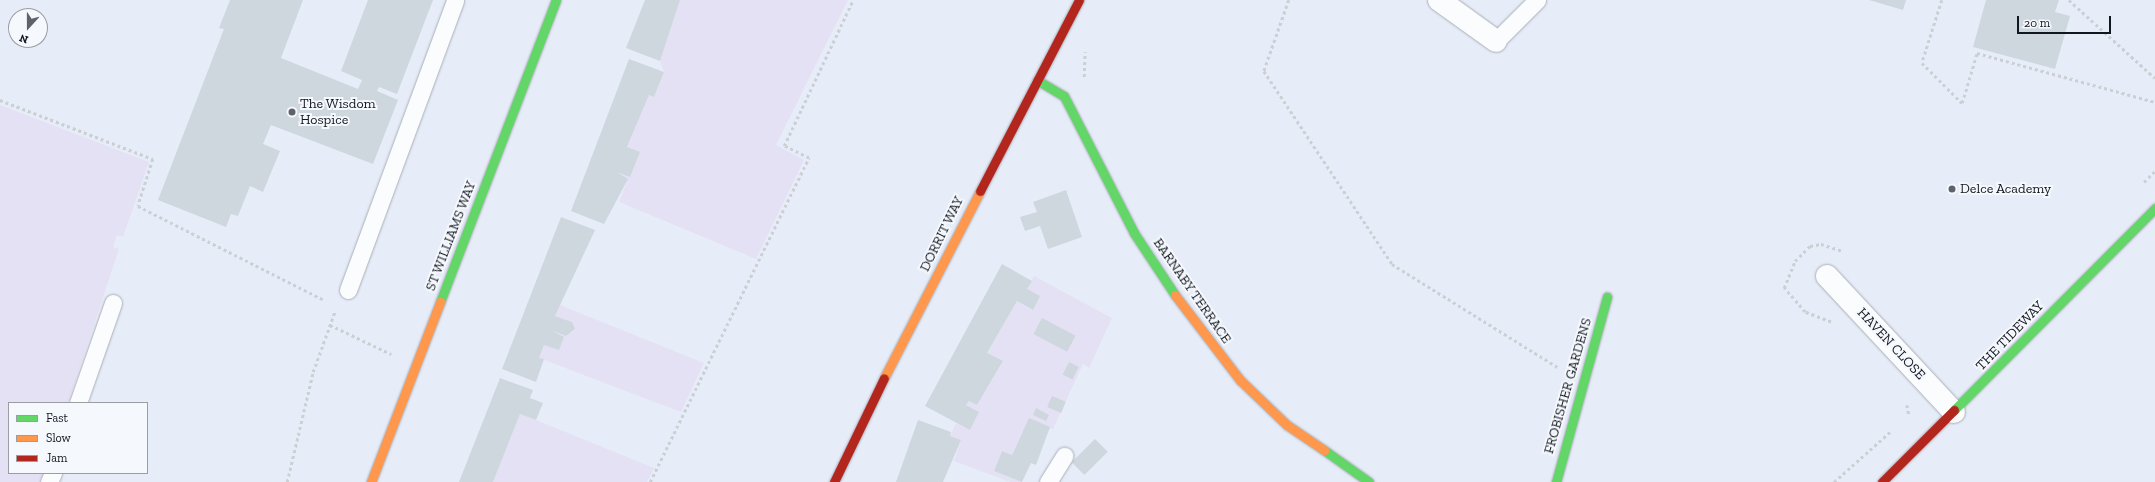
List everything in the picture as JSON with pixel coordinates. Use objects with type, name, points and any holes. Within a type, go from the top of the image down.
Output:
[{"type":"street","name":"ST WILLIAMS WAY","points":[[371,482],[556,0]]},
{"type":"street","name":"DORRIT WAY","points":[[834,482],[846,451],[1079,0]]},
{"type":"street","points":[[1439,0],[1496,41]]},
{"type":"street","name":"BARNABY TERRACE","points":[[1037,80],[1064,96],[1134,233],[1196,326],[1240,380],[1287,425],[1369,482]]},
{"type":"street","name":"THE TIDEWAY","points":[[1882,482],[1954,412],[2155,208]]},
{"type":"street","name":"HAVEN CLOSE","points":[[1827,276],[1954,412]]},
{"type":"street","name":"FROBISHER GARDENS","points":[[1556,482],[1607,298]]},
{"type":"lane","points":[[348,290],[455,0]]},
{"type":"lane","points":[[1496,41],[1537,0]]},
{"type":"lane","points":[[78,402],[113,303]]},
{"type":"lane","points":[[1048,482],[1064,456]]},
{"type":"path","points":[[650,482],[809,158],[784,146],[852,0]]},
{"type":"path","points":[[1289,0],[1264,71],[1392,264],[1584,384]]},
{"type":"path","points":[[1942,0],[1922,63],[1962,103],[1977,53],[2155,102]]},
{"type":"path","points":[[2069,0],[2155,78]]},
{"type":"path","points":[[1085,46],[1085,85]]},
{"type":"path","points":[[0,100],[153,159],[138,206],[330,303]]},
{"type":"path","points":[[286,482],[313,372],[337,307]]},
{"type":"path","points":[[330,325],[395,356]]},
{"type":"shaded area","points":[[680,0],[848,0],[776,145],[804,160],[756,259],[619,202],[628,179],[616,174],[649,95],[654,97],[664,72],[660,61]]},
{"type":"shaded area","points":[[0,105],[149,162],[123,237],[117,235],[113,247],[119,249],[68,402],[8,402],[8,474],[43,474],[40,482],[0,482]]},
{"type":"shaded area","points":[[1034,276],[1112,318],[1089,368],[1083,364],[1053,429],[1050,428],[1043,442],[1022,432],[1012,455],[1002,451],[994,471],[1022,482],[1010,482],[954,461],[961,440],[950,436],[956,423],[970,430],[979,412],[966,405],[969,401],[977,405],[1003,362],[987,353],[1017,301],[1032,310],[1027,289]]},
{"type":"shaded area","points":[[560,305],[704,363],[681,412],[539,358],[544,345],[559,350],[564,337],[551,330],[566,336],[575,330],[572,322],[555,316]]},
{"type":"shaded area","points":[[520,414],[654,468],[647,482],[493,482]]},
{"type":"building","name":"The Wisdom Hospice","points":[[230,0],[303,0],[281,58],[358,89],[362,80],[341,71],[368,0],[433,0],[397,94],[379,87],[377,91],[398,100],[373,164],[271,125],[263,144],[280,151],[263,192],[250,186],[238,216],[231,214],[226,227],[158,200],[224,29],[219,28]]},
{"type":"building","points":[[645,0],[680,0],[660,61],[626,48]]},
{"type":"building","points":[[1869,0],[1906,0],[1903,10]]},
{"type":"building","points":[[1986,0],[2059,0],[2055,12],[2070,16],[2055,69],[1973,47]]},
{"type":"building","points":[[629,59],[664,72],[654,97],[649,95],[627,147],[640,152],[630,177],[617,172],[628,179],[604,224],[571,211]]},
{"type":"building","points":[[1066,190],[1082,237],[1048,249],[1040,226],[1025,231],[1020,217],[1037,212],[1033,202]]},
{"type":"building","points":[[561,217],[595,230],[555,316],[572,322],[575,329],[566,336],[551,330],[564,337],[559,350],[544,345],[539,358],[544,359],[536,382],[502,369]]},
{"type":"building","points":[[1002,264],[1032,281],[1027,289],[1040,296],[1033,310],[1017,301],[987,353],[1003,361],[977,405],[969,401],[966,405],[979,412],[970,430],[925,406]]},
{"type":"building","points":[[1042,318],[1076,336],[1067,352],[1034,334]]},
{"type":"building","points":[[1069,362],[1079,367],[1072,379],[1063,374]]},
{"type":"building","points":[[500,378],[533,390],[530,398],[543,403],[536,420],[520,414],[493,482],[459,482]]},
{"type":"building","points":[[1052,396],[1066,402],[1061,413],[1047,407]]},
{"type":"building","points":[[1036,408],[1049,415],[1046,421],[1033,415]]},
{"type":"building","points":[[1029,418],[1050,427],[1036,465],[1031,463],[1022,482],[994,471],[1002,451],[1012,455]]},
{"type":"building","points":[[918,420],[951,432],[950,436],[961,440],[943,482],[896,482]]},
{"type":"building","points":[[1095,439],[1108,452],[1084,475],[1072,462]]},
{"type":"traffic: fast","points":[[440,302],[556,0]]},
{"type":"traffic: fast","points":[[1037,80],[1064,96],[1134,233],[1175,295]]},
{"type":"traffic: fast","points":[[1954,410],[2155,208]]},
{"type":"traffic: fast","points":[[1556,482],[1607,297]]},
{"type":"traffic: fast","points":[[1324,450],[1369,482]]},
{"type":"traffic: slow","points":[[884,378],[980,191]]},
{"type":"traffic: slow","points":[[1175,295],[1240,380],[1287,425],[1324,450]]},
{"type":"traffic: slow","points":[[371,482],[440,302]]},
{"type":"traffic: jam","points":[[980,191],[1079,0]]},
{"type":"traffic: jam","points":[[834,482],[884,378]]},
{"type":"traffic: jam","points":[[1882,482],[1954,410]]},
{"type":"place","name":"The Wisdom Hospice","points":[[292,112]]},
{"type":"place","name":"Delce Academy","points":[[1952,189]]}]
